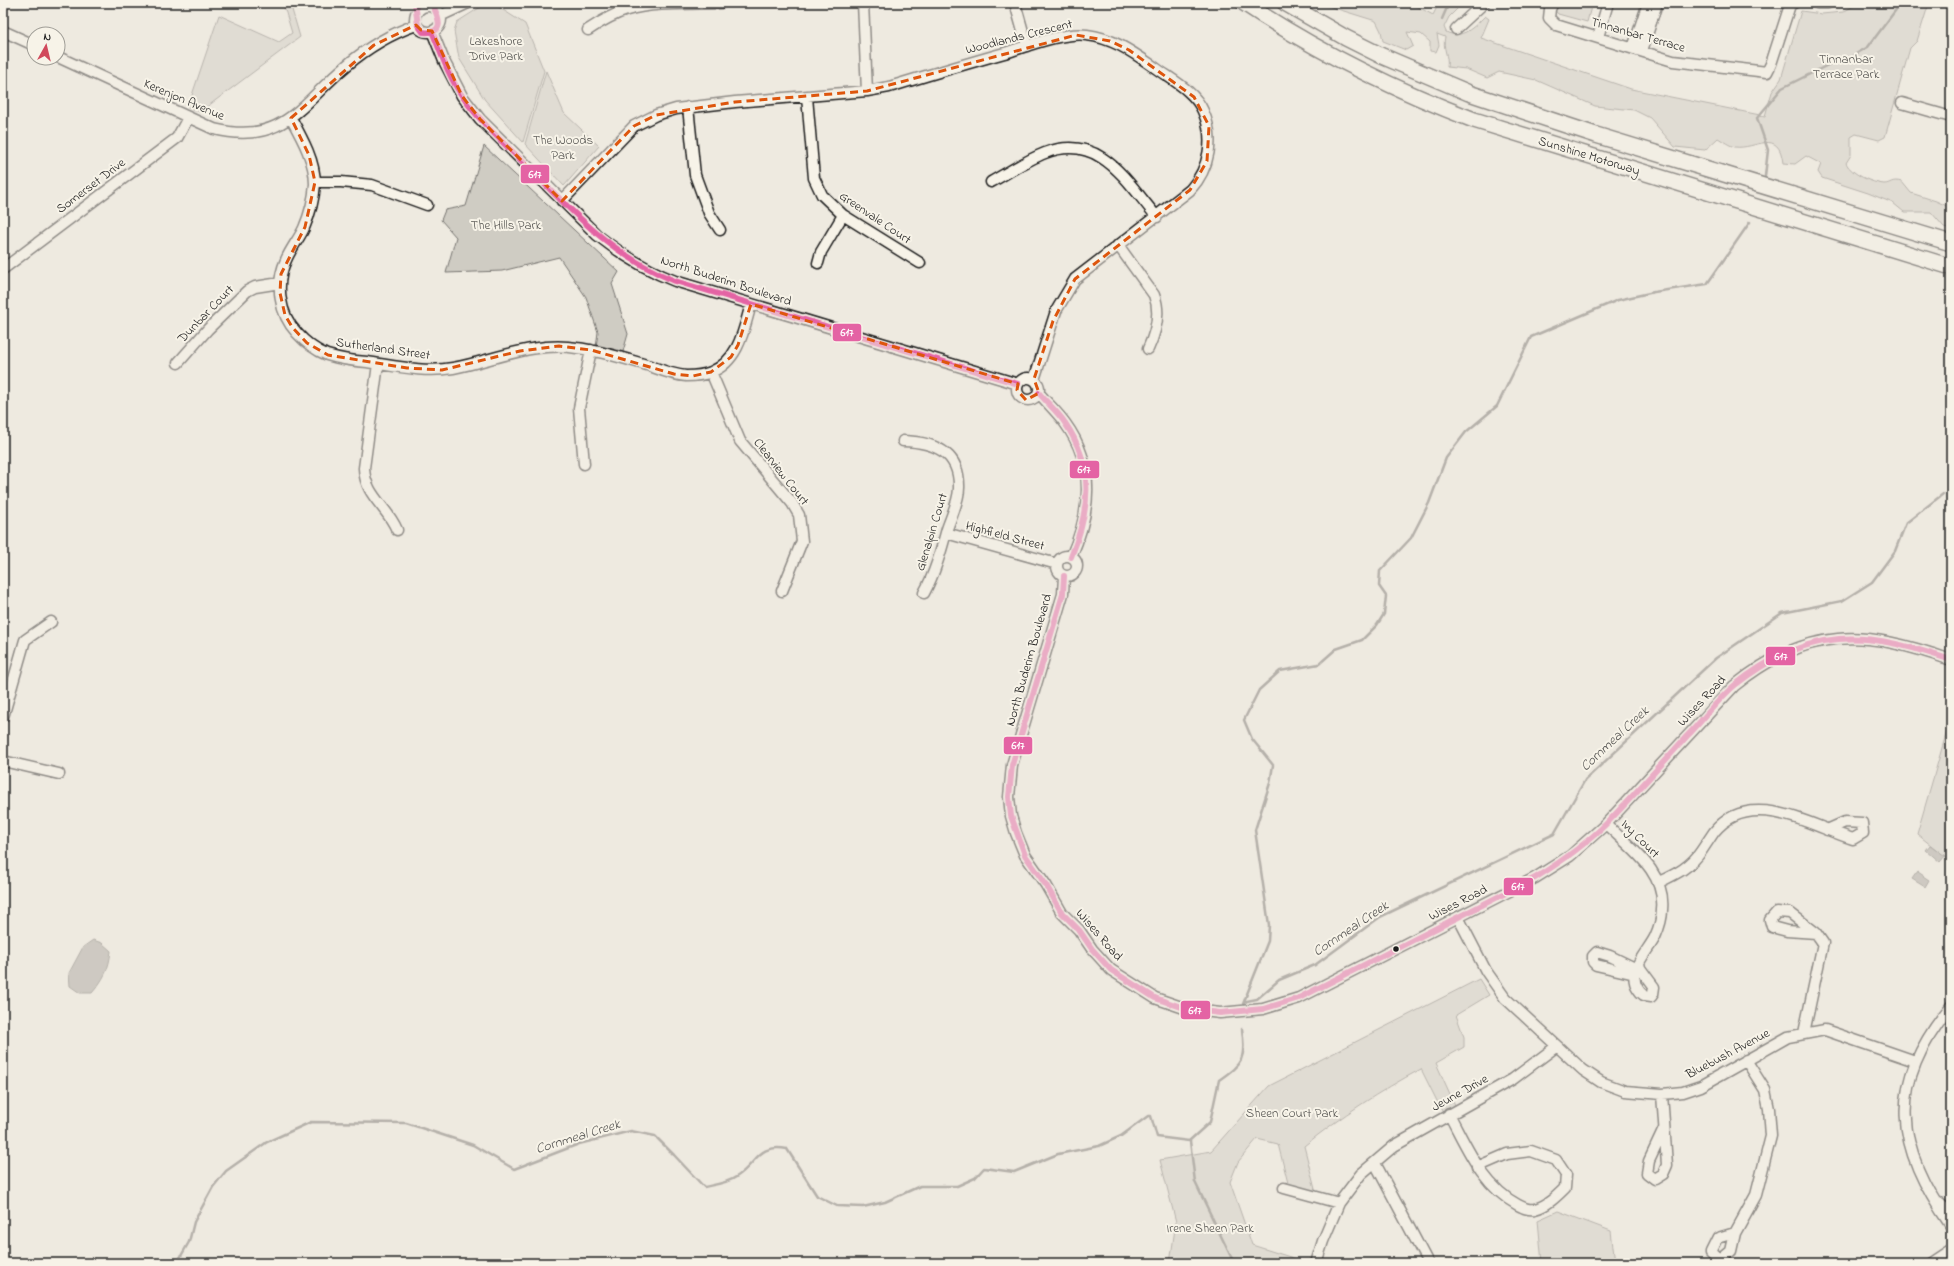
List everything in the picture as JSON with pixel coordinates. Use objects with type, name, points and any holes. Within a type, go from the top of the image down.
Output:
[{"type":"highway","name":"Sunshine Motorway","points":[[1244,3],[1325,52],[1407,93],[1431,103],[1507,131],[1951,267]]},
{"type":"highway","name":"Sunshine Motorway","points":[[1285,3],[1346,38],[1439,82],[1540,118],[1951,243]]},
{"type":"street","points":[[435,9],[438,27],[432,31],[421,30],[416,25],[415,21],[416,8],[435,9],[468,3]]},
{"type":"street","points":[[588,30],[627,10],[651,6],[721,3]]},
{"type":"street","points":[[863,3],[868,91]]},
{"type":"street","points":[[1015,3],[1027,46]]},
{"type":"street","points":[[1456,29],[1484,3]]},
{"type":"street","name":"Tinnanbar Terrace","points":[[1554,3],[1550,9],[1549,18],[1556,25],[1673,61],[1767,72],[1790,5],[1794,3]]},
{"type":"street","points":[[1598,37],[1608,3]]},
{"type":"street","points":[[1637,50],[1648,3]]},
{"type":"street","points":[[1637,50],[1657,3]]},
{"type":"street","points":[[1817,3],[1828,3]]},
{"type":"street","name":"Kerenjon Avenue","points":[[66,61],[214,129],[227,132],[252,134],[268,130],[290,118],[346,66],[374,45],[397,31],[416,25]]},
{"type":"street","points":[[3,31],[26,41]]},
{"type":"street","name":"North Buderim Boulevard","points":[[432,31],[444,61],[462,96],[480,119],[597,236],[640,265],[675,281],[1018,384]]},
{"type":"street","name":"Woodlands Crescent","points":[[562,201],[634,126],[656,115],[688,107],[868,91],[889,87],[1027,46],[1076,34],[1098,37],[1129,50],[1180,85],[1194,97],[1203,110],[1209,126],[1210,142],[1207,161],[1202,174],[1190,190],[1075,279],[1067,290],[1056,311],[1034,380]]},
{"type":"street","name":"Greenvale Court","points":[[807,97],[814,178],[822,196],[843,215],[920,263]]},
{"type":"street","points":[[1902,103],[1951,117]]},
{"type":"street","points":[[688,107],[695,175],[709,213],[720,230]]},
{"type":"street","name":"Somerset Drive","points":[[3,269],[177,138],[188,118]]},
{"type":"street","name":"Sutherland Street","points":[[290,118],[309,155],[315,182],[313,198],[306,222],[299,238],[286,260],[280,283],[285,315],[292,327],[308,343],[328,355],[378,364],[442,370],[533,348],[559,346],[591,350],[683,376],[693,376],[711,372],[724,364],[735,351],[751,304]]},
{"type":"street","points":[[991,182],[1044,153],[1056,149],[1067,147],[1089,150],[1101,155],[1111,163],[1157,217]]},
{"type":"street","points":[[315,182],[347,182],[372,185],[427,205]]},
{"type":"street","points":[[818,263],[821,252],[843,215]]},
{"type":"street","points":[[1118,245],[1154,295],[1157,303],[1154,336],[1148,349]]},
{"type":"street","name":"Dunbar Court","points":[[178,363],[240,297],[255,287],[280,283]]},
{"type":"street","points":[[584,464],[579,408],[591,350]]},
{"type":"street","points":[[378,364],[364,479],[369,492],[389,514],[397,530]]},
{"type":"street","name":"Clearview Court","points":[[711,372],[734,431],[740,441],[792,503],[799,515],[802,541],[782,591]]},
{"type":"street","points":[[1039,393],[1032,400],[1023,400],[1017,393],[1018,384],[1027,378],[1034,380],[1038,384],[1039,393],[1065,422],[1085,464],[1088,503],[1078,540],[1071,557]]},
{"type":"street","name":"Glenalpin Court","points":[[903,441],[931,444],[950,457],[956,467],[959,489],[931,581],[924,593]]},
{"type":"street","name":"Highfield Street","points":[[946,533],[1057,564]]},
{"type":"street","points":[[1071,557],[1076,561],[1077,570],[1070,576],[1064,576],[1059,573],[1057,564],[1061,558],[1071,557]]},
{"type":"street","name":"North Buderim Boulevard","points":[[1046,885],[1025,856],[1016,833],[1011,816],[1009,788],[1012,765],[1063,594],[1064,576]]},
{"type":"street","points":[[3,717],[25,640],[51,622]]},
{"type":"street","name":"Wises Road","points":[[1046,885],[1062,913],[1111,970],[1154,998],[1187,1009],[1212,1013],[1252,1011],[1285,1004],[1314,991],[1535,878],[1562,861],[1606,824],[1734,686],[1752,671],[1786,652],[1817,642],[1865,638],[1898,643],[1951,660]]},
{"type":"street","points":[[3,761],[59,774]]},
{"type":"street","points":[[1659,882],[1687,867],[1699,855],[1719,827],[1732,818],[1746,812],[1759,810],[1774,812],[1828,830]]},
{"type":"street","name":"Ivy Court","points":[[1606,824],[1646,863],[1659,882],[1663,906],[1660,924],[1638,970]]},
{"type":"street","name":"Bluebush Avenue","points":[[1458,917],[1486,971],[1505,998],[1583,1070],[1601,1082],[1625,1091],[1662,1094],[1683,1092],[1701,1086],[1788,1037],[1825,1030],[1915,1061]]},
{"type":"street","points":[[1804,1033],[1823,943],[1816,933]]},
{"type":"street","points":[[1638,970],[1602,967],[1594,963],[1593,956],[1597,952],[1606,954],[1638,970],[1650,981],[1639,990],[1635,982],[1638,970]]},
{"type":"street","points":[[1602,967],[1606,954]]},
{"type":"street","points":[[1951,1006],[1929,1034],[1915,1061],[1907,1100],[1908,1138],[1916,1166],[1951,1226]]},
{"type":"street","name":"Jeune Drive","points":[[1316,1263],[1323,1240],[1339,1203],[1361,1174],[1394,1146],[1513,1079],[1557,1046]]},
{"type":"street","points":[[1735,1233],[1756,1194],[1771,1136],[1769,1109],[1765,1090],[1746,1060]]},
{"type":"street","points":[[1662,1094],[1664,1129]]},
{"type":"street","points":[[1449,1114],[1477,1167],[1486,1179],[1509,1200],[1527,1209],[1536,1208],[1554,1199],[1565,1188],[1566,1176],[1556,1160],[1531,1151],[1507,1154],[1477,1167]]},
{"type":"street","points":[[1375,1163],[1428,1263]]},
{"type":"street","points":[[1284,1188],[1339,1203]]},
{"type":"street","points":[[1935,1200],[1951,1213]]},
{"type":"street","points":[[1934,1262],[1951,1249]]},
{"type":"highlighted area","points":[[416,25],[421,30],[432,31],[462,96],[480,119],[562,201],[634,126],[656,115],[735,102],[867,91],[1076,35],[1110,41],[1129,50],[1194,97],[1209,126],[1207,161],[1190,190],[1075,279],[1053,321],[1034,379],[1039,393],[1026,400],[1017,390],[1018,384],[988,374],[751,304],[738,345],[731,357],[711,372],[693,376],[674,374],[591,350],[559,346],[520,351],[442,370],[407,368],[328,355],[307,343],[292,327],[285,315],[280,293],[281,274],[305,227],[315,182],[309,155],[291,118],[374,45]]},
{"type":"green space","points":[[283,3],[290,3],[300,37],[200,112],[188,107],[219,15],[279,42],[292,33]]},
{"type":"green space","name":"Lakeshore Drive Park","points":[[487,3],[492,3],[525,24],[544,71],[523,142],[485,100],[459,58],[454,31],[457,22]]},
{"type":"green space","name":"Tinnanbar Terrace Park","points":[[1318,3],[1411,3],[1433,15],[1439,3],[1463,3],[1449,17],[1444,27],[1446,32],[1457,34],[1467,31],[1485,16],[1489,19],[1481,38],[1631,89],[1765,116],[1772,92],[1781,79],[1801,11],[1822,14],[1843,12],[1859,3],[1929,3],[1917,41],[1910,48],[1885,137],[1879,140],[1856,134],[1851,137],[1851,155],[1846,163],[1852,171],[1868,180],[1884,184],[1893,181],[1902,182],[1911,193],[1936,201],[1951,208],[1951,229],[1944,227],[1931,212],[1904,212],[1893,203],[1822,178],[1818,172],[1821,164],[1806,156],[1795,164],[1783,163],[1781,152],[1777,146],[1771,143],[1735,147],[1718,138],[1705,150],[1675,147],[1650,118],[1634,110],[1595,106],[1536,80],[1499,72],[1487,78],[1466,69],[1447,67],[1444,45],[1445,37],[1437,34],[1439,45],[1436,52],[1430,51],[1430,42],[1421,34],[1407,32],[1413,46],[1406,50],[1383,41],[1381,31],[1376,21]]},
{"type":"green space","points":[[1558,3],[1592,3],[1587,22],[1558,14],[1554,9]]},
{"type":"green space","name":"The Woods Park","points":[[546,71],[564,113],[599,146],[564,186],[525,144]]},
{"type":"green space","name":"The Hills Park","points":[[484,146],[619,272],[612,284],[628,334],[622,355],[596,347],[598,332],[586,297],[559,257],[502,271],[446,273],[456,237],[441,220],[445,210],[466,206]]},
{"type":"green space","points":[[1951,717],[1951,861],[1917,834]]},
{"type":"green space","name":"Sheen Court Park","points":[[1479,979],[1489,995],[1456,1015],[1464,1037],[1464,1047],[1436,1063],[1455,1105],[1443,1113],[1421,1069],[1376,1095],[1346,1114],[1304,1146],[1316,1193],[1289,1187],[1278,1144],[1257,1139],[1238,1162],[1230,1182],[1252,1245],[1309,1263],[1170,1263],[1176,1222],[1160,1160],[1211,1151],[1269,1086]]},
{"type":"green space","points":[[1558,1211],[1611,1231],[1615,1263],[1542,1263],[1538,1220]]},
{"type":"shaded area","points":[[1930,845],[1945,856],[1940,862],[1926,850]]},
{"type":"shaded area","points":[[1917,872],[1929,880],[1925,887],[1912,879]]},
{"type":"shaded area","points":[[93,940],[102,943],[111,951],[109,963],[103,978],[92,993],[80,993],[70,986],[69,973],[83,947]]},
{"type":"waterway","points":[[1442,19],[1449,3]]},
{"type":"waterway","points":[[1854,55],[1868,47],[1901,3]]},
{"type":"waterway","points":[[1765,176],[1768,150],[1757,118],[1782,88],[1842,58]]},
{"type":"waterway","points":[[1243,1004],[1268,941],[1269,925],[1255,830],[1270,783],[1273,765],[1252,739],[1244,720],[1259,690],[1280,671],[1319,664],[1336,649],[1362,640],[1377,625],[1384,614],[1386,596],[1379,586],[1380,571],[1411,538],[1429,503],[1446,458],[1466,432],[1497,406],[1531,337],[1618,300],[1654,292],[1707,284],[1750,222]]},
{"type":"waterway","name":"Cornmeal Creek","points":[[1243,1004],[1247,1001],[1257,999],[1279,980],[1315,965],[1380,917],[1554,834],[1585,780],[1716,658],[1782,613],[1842,601],[1872,582],[1895,551],[1906,523],[1943,494]]},
{"type":"waterway","name":"Cornmeal Creek","points":[[177,1263],[189,1242],[194,1222],[213,1187],[226,1171],[267,1142],[311,1122],[406,1123],[473,1145],[514,1169],[579,1144],[631,1131],[655,1136],[704,1187],[720,1184],[733,1179],[743,1172],[758,1156],[769,1149],[787,1149],[817,1196],[837,1206],[863,1207],[885,1202],[920,1186],[957,1186],[975,1178],[984,1168],[1014,1172],[1058,1154],[1099,1146],[1121,1136],[1148,1116],[1151,1116],[1157,1137],[1189,1141],[1210,1122],[1219,1080],[1233,1069],[1241,1059],[1243,1054],[1242,1029]]},
{"type":"waterway","points":[[1190,1141],[1195,1182],[1234,1263]]},
{"type":"transit line","name":"617","points":[[415,3],[418,25],[423,32],[431,32],[436,30],[438,27],[438,18],[432,3]]},
{"type":"transit line","name":"617","points":[[432,31],[454,82],[470,107],[578,217],[595,232],[632,259],[652,271],[675,281],[1018,384]]},
{"type":"transit line","name":"617","points":[[1039,393],[1056,411],[1075,439],[1085,472],[1085,506],[1082,522],[1071,557]]},
{"type":"transit line","name":"617","points":[[1064,576],[1063,594],[1012,765],[1009,797],[1011,816],[1025,855],[1046,885],[1062,913],[1079,930],[1092,949],[1111,970],[1155,998],[1187,1009],[1220,1013],[1263,1009],[1299,998],[1545,872],[1599,831],[1728,691],[1758,669],[1784,654],[1811,644],[1825,641],[1839,639],[1867,639],[1896,644],[1951,660]]},
{"type":"park label","name":"Irene Sheen Park","points":[[1210,1228]]}]
